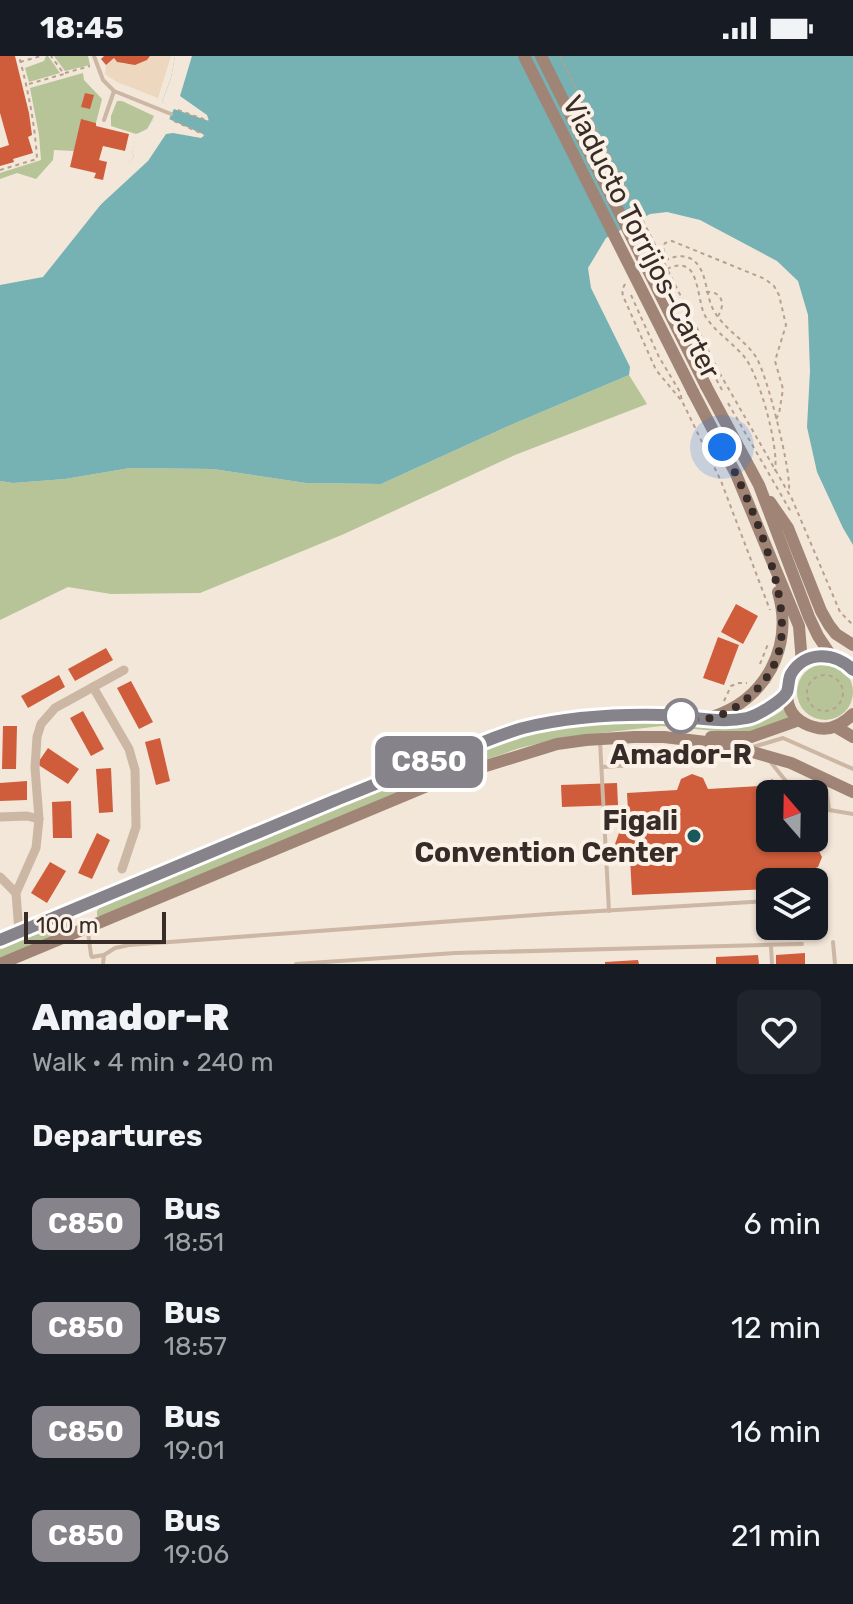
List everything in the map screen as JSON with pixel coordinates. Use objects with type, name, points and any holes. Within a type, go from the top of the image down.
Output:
[{"type":"main road","name":"Viaducto Torrijos-Carter","points":[[524,56],[687,397],[736,474],[799,626],[802,663]]},
{"type":"main road","name":"Viaducto Torrijos-Carter","points":[[541,56],[710,380],[759,485],[809,617],[832,657]]},
{"type":"main road","points":[[759,485],[788,528],[829,625],[836,634],[853,645]]},
{"type":"main road","points":[[704,720],[742,703],[771,671],[779,651],[781,602],[762,535]]},
{"type":"main road","points":[[853,670],[832,657],[811,658],[791,676],[787,693],[788,703],[799,720],[810,727],[836,727],[853,714]]},
{"type":"main road","points":[[0,940],[423,764],[521,729],[553,722],[631,715],[736,719],[764,711],[787,693]]},
{"type":"main road","points":[[696,741],[714,737],[751,737],[799,720]]},
{"type":"main road","points":[[836,727],[853,737]]},
{"type":"main road","points":[[0,964],[444,779],[557,744],[664,737],[696,741],[738,748],[791,763],[853,792]]},
{"type":"main road","points":[[423,764],[444,779]]},
{"type":"main road","points":[[80,907],[88,928]]},
{"type":"street","points":[[19,932],[16,893],[36,848],[39,819],[35,768],[41,724],[55,708],[124,670]]},
{"type":"street","points":[[93,687],[129,749],[135,770],[136,827],[122,869]]},
{"type":"street","points":[[0,817],[39,819]]},
{"type":"street","points":[[0,877],[16,893]]},
{"type":"lane","points":[[94,56],[103,80],[114,91],[171,114]]},
{"type":"lane","points":[[104,120],[114,91]]},
{"type":"lane","points":[[738,748],[783,738],[853,769]]},
{"type":"lane","points":[[599,739],[609,911]]},
{"type":"lane","points":[[765,755],[785,780]]},
{"type":"lane","points":[[602,767],[668,763]]},
{"type":"lane","points":[[824,778],[829,810],[853,814]]},
{"type":"lane","points":[[88,928],[92,957],[129,945],[756,902]]},
{"type":"lane","points":[[833,942],[835,964]]},
{"type":"lane","points":[[296,964],[455,953],[802,944]]},
{"type":"lane","points":[[771,946],[772,964]]},
{"type":"lane","points":[[103,964],[104,955]]},
{"type":"path","points":[[0,170],[37,159],[36,134],[19,56]]},
{"type":"path","points":[[20,62],[41,56]]},
{"type":"path","points":[[51,56],[64,74]]},
{"type":"path","points":[[560,56],[719,372],[801,517],[833,599],[853,625]]},
{"type":"path","points":[[26,84],[96,64]]},
{"type":"path","points":[[171,114],[209,121]]},
{"type":"path","points":[[171,114],[205,135]]},
{"type":"path","points":[[666,260],[663,247],[672,241],[765,279],[774,286],[786,325],[775,361],[783,389],[776,421]]},
{"type":"path","points":[[654,266],[678,256],[693,260],[700,267],[708,301],[718,317],[755,356],[776,421],[789,477],[788,492]]},
{"type":"path","points":[[658,274],[679,265],[692,272],[704,314],[748,363],[767,417],[776,455],[775,471]]},
{"type":"path","points":[[630,280],[622,290],[633,320],[656,370],[687,397],[771,612]]},
{"type":"path","points":[[632,288],[630,293],[659,357],[680,392],[687,397]]},
{"type":"path","points":[[706,292],[714,292],[722,300],[723,309],[718,317]]},
{"type":"path","points":[[710,380],[719,372]]},
{"type":"path","points":[[781,495],[782,482]]},
{"type":"path","points":[[761,664],[770,639]]},
{"type":"path","points":[[829,675],[842,684],[844,695],[835,709],[823,711],[812,706],[807,695],[814,678],[829,675]]},
{"type":"path","points":[[719,715],[727,692],[734,684],[750,683],[742,691]]},
{"type":"path","points":[[727,692],[733,694]]},
{"type":"green space","points":[[46,56],[60,73],[29,82],[25,68],[44,61]]},
{"type":"green space","points":[[54,56],[88,56],[90,65],[65,71]]},
{"type":"green space","points":[[83,73],[84,80],[102,99],[96,123],[81,120],[74,151],[54,150],[53,160],[36,179],[17,173],[0,179],[0,173],[41,160],[30,88]]},
{"type":"green space","points":[[117,101],[154,116],[147,129],[136,134],[111,126]]},
{"type":"green space","points":[[629,375],[647,404],[515,455],[344,534],[200,593],[111,594],[68,587],[0,620],[0,481],[65,479],[130,468],[213,469],[306,483],[381,484]]},
{"type":"green space","points":[[825,664],[845,672],[853,692],[845,712],[825,720],[805,712],[797,692],[805,672]]},
{"type":"green space","points":[[784,709],[790,719],[750,732],[662,726],[566,737],[520,748],[453,771],[448,771],[446,767],[448,761],[519,734],[593,721],[659,719],[740,726],[763,721]]},
{"type":"green space","points":[[407,775],[419,777],[413,786],[104,916],[97,916],[102,905]]},
{"type":"green space","points":[[70,921],[69,931],[0,958],[0,947]]},
{"type":"shaded area","points":[[150,56],[171,56],[158,98],[105,74],[106,65],[114,58],[123,64],[147,60]]},
{"type":"water","points":[[175,56],[853,56],[853,545],[817,472],[807,427],[810,371],[808,315],[798,281],[777,261],[700,220],[667,212],[650,214],[606,238],[588,268],[591,288],[630,367],[629,375],[381,484],[306,483],[213,469],[130,468],[65,479],[0,481],[0,285],[43,277],[106,198],[134,156],[137,133],[147,129],[154,118],[169,119],[173,109],[162,102]]},
{"type":"pier","points":[[175,56],[192,56],[180,96],[207,115],[209,121],[174,109],[169,119],[205,135],[201,138],[166,134],[148,161],[97,208],[134,156],[136,134],[147,129],[154,118],[166,118],[158,114],[166,115],[168,110],[158,102],[166,105],[162,102]]},
{"type":"building","points":[[0,56],[15,56],[29,113],[32,135],[28,137],[33,153],[0,166],[0,148],[9,145],[0,113]]},
{"type":"building","points":[[104,56],[150,56],[135,65],[117,62],[114,58],[106,65],[101,59]]},
{"type":"building","points":[[85,93],[94,95],[90,109],[81,107]]},
{"type":"building","points":[[81,119],[129,134],[125,151],[103,146],[99,160],[107,162],[103,180],[94,178],[96,173],[70,167]]},
{"type":"building","points":[[736,604],[758,616],[743,644],[721,632]]},
{"type":"building","points":[[718,637],[739,645],[724,685],[703,678]]},
{"type":"building","points":[[106,648],[113,660],[75,681],[68,669]]},
{"type":"building","points":[[59,675],[65,687],[28,708],[21,696]]},
{"type":"building","points":[[131,681],[153,722],[139,729],[117,688]]},
{"type":"building","points":[[83,711],[104,749],[91,756],[70,718]]},
{"type":"building","points":[[3,726],[17,726],[16,769],[2,769]]},
{"type":"building","points":[[160,738],[170,781],[156,785],[145,742]]},
{"type":"building","points":[[48,748],[79,769],[68,784],[37,764]]},
{"type":"building","points":[[111,768],[113,812],[99,813],[96,769]]},
{"type":"building","name":"Figali Convention Center","points":[[692,774],[703,778],[708,789],[756,786],[756,852],[820,852],[822,857],[818,867],[756,868],[756,890],[632,895],[630,858],[620,854],[615,844],[619,833],[629,828],[627,793],[677,790],[681,779]]},
{"type":"building","points":[[27,781],[27,800],[0,801],[0,783]]},
{"type":"building","points":[[617,783],[618,805],[562,807],[561,785]]},
{"type":"building","points":[[71,801],[72,838],[53,838],[52,802]]},
{"type":"building","points":[[97,833],[110,840],[92,879],[78,873]]},
{"type":"building","points":[[50,862],[66,871],[47,903],[31,893]]},
{"type":"building","points":[[805,953],[805,964],[776,964],[776,955]]},
{"type":"building","points":[[758,955],[759,964],[716,964],[716,957]]},
{"type":"building","points":[[638,960],[639,964],[605,964],[605,962]]},
{"type":"bus line","name":"C850","points":[[0,940],[423,764],[521,729],[553,722],[631,715],[684,716],[704,720],[745,718],[764,711],[787,693],[796,668],[811,658],[840,659],[853,670]]},
{"type":"place","name":"Amador-R","points":[[681,716]]},
{"type":"place","name":"Figali Convention Center","points":[[694,836]]},
{"type":"route","points":[[681,716],[704,720],[742,703],[771,671],[779,651],[781,602],[762,535],[722,447]]}]
